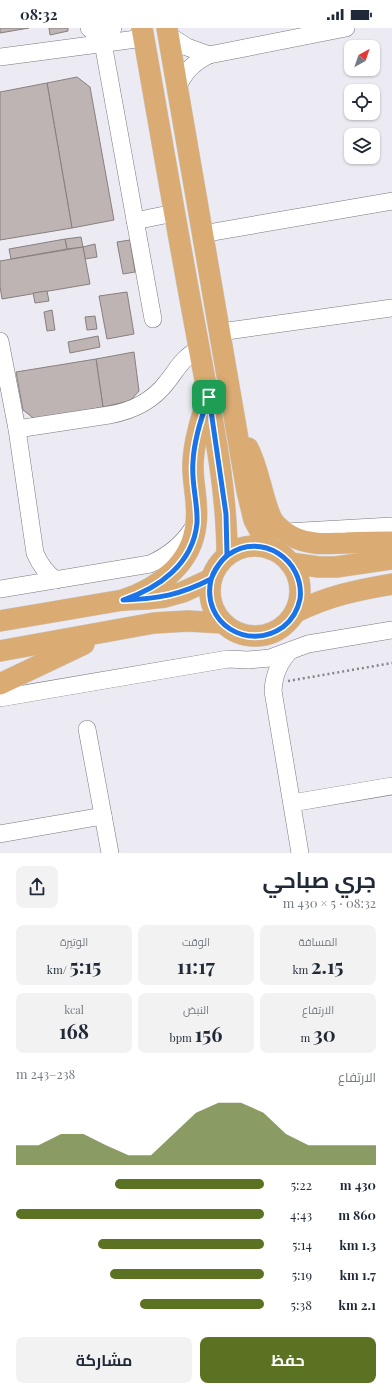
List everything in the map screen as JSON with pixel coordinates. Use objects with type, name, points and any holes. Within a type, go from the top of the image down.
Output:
[{"type":"main road","points":[[167,31],[250,505],[254,520],[270,548]]},
{"type":"main road","points":[[143,33],[174,213],[209,397],[226,514],[227,555]]},
{"type":"main road","points":[[123,600],[141,594],[173,573],[185,559],[193,542],[197,523],[193,463],[197,433],[209,397]]},
{"type":"main road","points":[[235,422],[251,454],[271,518],[277,526],[298,539],[309,543],[392,542]]},
{"type":"main road","points":[[248,546],[270,548],[290,563],[297,574],[300,586],[300,599],[296,612],[288,623],[276,632],[262,636],[248,636],[234,632],[215,614],[209,591],[211,579],[217,566],[227,555],[237,549],[248,546]]},
{"type":"main road","points":[[290,563],[319,567],[336,567],[392,559]]},
{"type":"main road","points":[[0,622],[123,600],[165,597],[183,592],[211,579]]},
{"type":"main road","points":[[296,612],[326,598],[392,584]]},
{"type":"main road","points":[[0,651],[154,623],[171,621],[205,621],[223,623]]},
{"type":"main road","points":[[0,684],[107,632]]},
{"type":"street","points":[[89,28],[99,34],[106,33],[113,28]]},
{"type":"street","points":[[177,88],[182,77],[189,68],[199,60],[209,55],[346,28]]},
{"type":"street","points":[[167,31],[187,47],[209,55]]},
{"type":"street","points":[[0,57],[103,43],[143,33]]},
{"type":"street","points":[[103,43],[153,320]]},
{"type":"street","points":[[202,234],[392,201]]},
{"type":"street","points":[[135,221],[174,213]]},
{"type":"street","points":[[220,332],[392,308]]},
{"type":"street","points":[[0,341],[17,429],[36,553],[41,566],[56,580]]},
{"type":"street","points":[[17,429],[122,413],[135,408],[158,393],[167,383],[181,362],[199,349]]},
{"type":"street","points":[[0,589],[150,564],[163,559],[173,551],[186,538],[197,523]]},
{"type":"street","points":[[286,532],[392,526]]},
{"type":"street","points":[[20,586],[29,574],[36,553]]},
{"type":"street","points":[[0,698],[228,659],[248,660],[270,658],[316,642],[392,630]]},
{"type":"street","points":[[290,651],[280,662],[273,687],[300,853]]},
{"type":"street","points":[[248,660],[266,676],[273,687]]},
{"type":"street","points":[[87,729],[110,853]]},
{"type":"street","points":[[292,803],[392,786]]},
{"type":"street","points":[[0,834],[103,816]]},
{"type":"path","points":[[273,687],[392,663]]},
{"type":"building","points":[[0,28],[29,28],[0,33]]},
{"type":"building","points":[[49,28],[68,28],[68,31],[50,35]]},
{"type":"building","points":[[77,77],[90,87],[114,220],[72,228],[47,83]]},
{"type":"building","points":[[47,83],[72,228],[0,240],[0,92]]},
{"type":"building","points":[[81,237],[83,247],[67,249],[65,239]]},
{"type":"building","points":[[65,239],[67,249],[11,259],[9,249]]},
{"type":"building","points":[[130,240],[135,272],[123,274],[117,242]]},
{"type":"building","points":[[95,244],[97,257],[85,259],[83,247]]},
{"type":"building","points":[[83,247],[90,284],[2,299],[0,286],[0,261]]},
{"type":"building","points":[[47,291],[49,301],[35,303],[33,293]]},
{"type":"building","points":[[127,292],[134,334],[107,339],[99,296]]},
{"type":"building","points":[[52,310],[55,330],[47,331],[44,312]]},
{"type":"building","points":[[95,316],[97,329],[87,330],[85,317]]},
{"type":"building","points":[[98,336],[100,347],[70,353],[68,342]]},
{"type":"building","points":[[134,352],[139,391],[130,401],[103,407],[96,359]]},
{"type":"building","points":[[96,359],[103,407],[36,420],[23,410],[16,372]]},
{"type":"route","points":[[209,397],[197,433],[195,444],[193,483],[197,523],[193,542],[185,559],[173,573],[141,594],[123,600],[165,597],[183,592],[211,579],[217,566],[227,555],[237,549],[248,546],[270,548],[284,557],[297,574],[300,586],[300,599],[296,612],[288,623],[276,632],[262,636],[248,636],[234,632],[215,614],[211,603],[209,591],[211,579],[217,566],[227,555],[227,531],[226,514],[209,397]]}]
